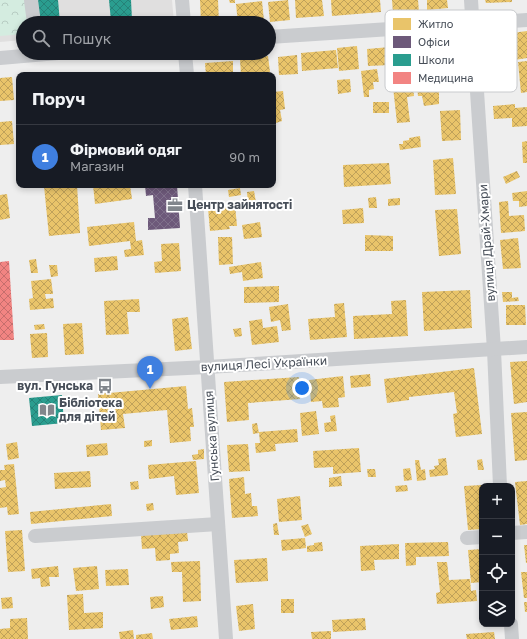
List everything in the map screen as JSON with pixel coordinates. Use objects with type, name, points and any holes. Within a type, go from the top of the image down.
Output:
[{"type":"street","points":[[31,0],[33,16]]},
{"type":"street","points":[[182,0],[183,16]]},
{"type":"street","name":"вулиця Драй-Хмари","points":[[471,0],[472,10]]},
{"type":"street","points":[[517,21],[527,20]]},
{"type":"street","points":[[276,37],[385,30]]},
{"type":"street","points":[[0,58],[16,56]]},
{"type":"street","points":[[186,60],[187,72]]},
{"type":"street","name":"вулиця Драй-Хмари","points":[[477,92],[494,350],[500,483]]},
{"type":"street","name":"Гунська вулиця","points":[[195,188],[226,639]]},
{"type":"street","name":"вулиця Лесі Українки","points":[[0,377],[208,367],[527,347]]},
{"type":"street","points":[[35,536],[218,524]]},
{"type":"street","points":[[515,533],[527,532]]},
{"type":"street","points":[[467,538],[479,536]]},
{"type":"street","points":[[511,627],[512,639]]},
{"type":"shaded area","points":[[0,0],[172,0],[173,16],[16,16],[16,41],[0,42]]},
{"type":"green space","points":[[0,0],[26,0],[27,16],[16,16],[16,35],[0,36]]},
{"type":"building: Житло","points":[[200,0],[218,0],[219,16],[201,16]]},
{"type":"building: Житло","points":[[229,0],[235,0],[235,3],[230,3]]},
{"type":"building: Житло","points":[[288,0],[290,20],[276,21],[276,16],[269,16],[268,2]]},
{"type":"building: Житло","points":[[295,0],[322,0],[324,16],[296,18]]},
{"type":"building: Житло","points":[[331,0],[380,0],[381,12],[332,16]]},
{"type":"building: Житло","points":[[392,0],[418,0],[419,10],[393,10]]},
{"type":"building: Житло","points":[[427,0],[447,0],[448,8],[427,10]]},
{"type":"building: Житло","points":[[485,0],[512,0],[512,2],[486,3]]},
{"type":"building: Житло","points":[[262,1],[264,16],[237,16],[236,4]]},
{"type":"building: Житло","points":[[527,31],[527,58],[517,60],[517,32]]},
{"type":"building: Житло","points":[[357,46],[359,69],[339,71],[337,48]]},
{"type":"building: Житло","points":[[385,47],[385,65],[368,66],[367,49]]},
{"type":"building: Житло","points":[[336,50],[338,68],[302,71],[301,53]]},
{"type":"building: Житло","points":[[297,55],[298,74],[279,75],[278,57]]},
{"type":"building: Житло","points":[[240,60],[268,60],[270,72],[241,72]]},
{"type":"building: Житло","points":[[233,61],[233,72],[206,72],[205,63]]},
{"type":"building: Житло","points":[[527,61],[527,92],[521,93],[518,62]]},
{"type":"building: Житло","points":[[377,69],[379,82],[373,82],[374,89],[369,90],[369,97],[364,97],[361,71]]},
{"type":"building: Житло","points":[[12,77],[14,100],[0,101],[0,78]]},
{"type":"building: Житло","points":[[350,79],[351,92],[338,94],[337,80]]},
{"type":"building: Житло","points":[[283,91],[285,109],[280,110],[282,121],[276,123],[276,92]]},
{"type":"building: Житло","points":[[394,92],[414,92],[414,96],[407,97],[410,122],[397,123]]},
{"type":"building: Житло","points":[[418,92],[439,92],[439,104],[424,106],[422,96],[418,96]]},
{"type":"building: Житло","points":[[373,102],[389,102],[389,113],[373,113]]},
{"type":"building: Житло","points":[[515,104],[515,108],[527,107],[527,126],[512,127],[512,118],[494,119],[493,106]]},
{"type":"building: Житло","points":[[460,110],[461,140],[442,141],[440,111]]},
{"type":"building: Житло","points":[[12,121],[14,144],[0,145],[0,122]]},
{"type":"building: Житло","points":[[420,136],[421,147],[400,150],[399,144],[403,144],[403,141]]},
{"type":"building: Житло","points":[[527,141],[527,163],[523,163],[522,142]]},
{"type":"building: Житло","points":[[453,158],[456,194],[435,195],[433,160]]},
{"type":"building: Житло","points":[[389,163],[391,184],[344,187],[343,165]]},
{"type":"building: Житло","points":[[517,171],[520,177],[506,184],[503,177]]},
{"type":"building: Житло","points":[[44,188],[77,188],[80,233],[49,236]]},
{"type":"building: Житло","points":[[93,188],[130,188],[132,199],[95,204]]},
{"type":"building: Житло","points":[[240,188],[241,195],[229,197],[228,190]]},
{"type":"building: Житло","points":[[254,191],[256,202],[248,203],[247,192]]},
{"type":"building: Житло","points":[[527,191],[527,206],[519,207],[519,201],[513,201],[512,193]]},
{"type":"building: Житло","points":[[7,194],[10,218],[0,220],[0,195]]},
{"type":"building: Житло","points":[[376,197],[377,208],[369,208],[368,198]]},
{"type":"building: Житло","points":[[400,198],[400,205],[388,206],[388,199]]},
{"type":"building: Житло","points":[[508,201],[509,216],[524,215],[525,231],[501,233],[499,202]]},
{"type":"building: Житло","points":[[235,205],[237,226],[229,226],[230,229],[210,231],[208,208]]},
{"type":"building: Житло","points":[[363,208],[364,223],[343,224],[342,210]]},
{"type":"building: Житло","points":[[457,209],[461,254],[439,256],[435,210]]},
{"type":"building: Житло","points":[[134,222],[136,241],[142,240],[144,255],[125,257],[124,250],[131,249],[130,241],[89,246],[87,227]]},
{"type":"building: Житло","points":[[260,222],[262,237],[244,239],[242,225]]},
{"type":"building: Житло","points":[[365,235],[393,236],[393,251],[365,251]]},
{"type":"building: Житло","points":[[218,237],[232,237],[233,264],[219,265]]},
{"type":"building: Житло","points":[[518,238],[521,268],[503,269],[500,240]]},
{"type":"building: Житло","points":[[179,243],[181,271],[155,273],[154,262],[162,261],[161,244]]},
{"type":"building: Житло","points":[[117,256],[118,270],[95,272],[94,258]]},
{"type":"building: Житло","points":[[36,259],[38,273],[31,273],[29,260]]},
{"type":"building: Житло","points":[[261,262],[263,278],[243,281],[242,272],[230,274],[229,267]]},
{"type":"building: Житло","points":[[49,265],[57,265],[58,276],[51,277]]},
{"type":"building: Житло","points":[[51,279],[53,294],[45,294],[46,299],[53,298],[54,308],[30,310],[29,299],[33,298],[31,281]]},
{"type":"building: Житло","points":[[279,286],[279,302],[244,303],[244,287]]},
{"type":"building: Житло","points":[[470,290],[472,328],[424,331],[422,292]]},
{"type":"building: Житло","points":[[502,292],[512,292],[512,298],[518,297],[519,301],[503,302]]},
{"type":"building: Житло","points":[[139,299],[140,312],[127,312],[129,334],[106,335],[104,301]]},
{"type":"building: Житло","points":[[406,300],[408,336],[354,339],[353,316],[392,314],[391,301]]},
{"type":"building: Житло","points":[[344,303],[347,337],[310,340],[308,319],[335,317],[334,304]]},
{"type":"building: Житло","points":[[288,304],[291,330],[282,331],[280,320],[271,322],[269,307]]},
{"type":"building: Житло","points":[[506,305],[525,305],[526,325],[506,325]]},
{"type":"building: Житло","points":[[188,317],[192,349],[175,351],[172,319]]},
{"type":"building: Житло","points":[[262,319],[263,328],[277,326],[279,342],[252,345],[249,321]]},
{"type":"building: Житло","points":[[82,323],[84,354],[65,355],[63,324]]},
{"type":"building: Житло","points":[[44,324],[45,329],[35,330],[34,325]]},
{"type":"building: Житло","points":[[241,328],[242,336],[235,337],[233,329]]},
{"type":"building: Житло","points":[[47,333],[48,357],[32,358],[30,334]]},
{"type":"building: Житло","points":[[527,361],[527,402],[514,404],[510,362]]},
{"type":"building: Житло","points":[[474,368],[482,434],[456,437],[453,414],[457,413],[454,392],[409,397],[409,400],[387,403],[384,379]]},
{"type":"building: Житло","points":[[370,374],[371,386],[351,388],[350,376]]},
{"type":"building: Житло","points":[[343,376],[345,397],[338,398],[339,407],[323,408],[322,401],[311,402],[309,380]]},
{"type":"building: Житло","points":[[299,377],[300,399],[248,403],[249,420],[227,422],[224,382]]},
{"type":"building: Житло","points":[[186,386],[188,409],[192,408],[194,427],[190,427],[191,441],[170,443],[167,410],[123,414],[125,428],[101,430],[98,394]]},
{"type":"building: Житло","points":[[316,411],[319,434],[302,436],[300,413]]},
{"type":"building: Житло","points":[[527,412],[527,460],[515,461],[511,413]]},
{"type":"building: Житло","points":[[335,415],[337,431],[325,432],[324,423],[331,422],[330,416]]},
{"type":"building: Житло","points":[[257,423],[259,433],[253,434],[252,424]]},
{"type":"building: Житло","points":[[297,429],[298,442],[275,444],[276,451],[256,453],[255,443],[260,443],[259,432]]},
{"type":"building: Житло","points":[[152,440],[152,446],[144,447],[144,441]]},
{"type":"building: Житло","points":[[17,442],[19,458],[8,460],[6,444]]},
{"type":"building: Житло","points":[[107,443],[108,455],[87,457],[86,445]]},
{"type":"building: Житло","points":[[248,444],[250,471],[229,472],[227,445]]},
{"type":"building: Житло","points":[[359,448],[361,472],[333,474],[333,467],[314,468],[313,451]]},
{"type":"building: Житло","points":[[204,449],[204,459],[193,460],[192,455],[198,454],[198,450]]},
{"type":"building: Житло","points":[[446,458],[448,475],[430,477],[429,470],[435,469],[434,466],[439,465],[438,459]]},
{"type":"building: Житло","points":[[482,459],[484,470],[478,470],[477,460]]},
{"type":"building: Житло","points":[[415,460],[419,460],[421,470],[425,469],[426,480],[417,481]]},
{"type":"building: Житло","points":[[196,461],[199,493],[176,495],[174,476],[149,479],[148,465]]},
{"type":"building: Житло","points":[[14,464],[19,514],[8,515],[7,507],[0,508],[0,488],[6,487],[5,480],[0,481],[0,470],[5,470],[4,465]]},
{"type":"building: Житло","points":[[410,468],[412,480],[404,481],[403,469]]},
{"type":"building: Житло","points":[[367,469],[375,469],[376,477],[368,477]]},
{"type":"building: Житло","points":[[90,471],[91,487],[55,489],[54,473]]},
{"type":"building: Житло","points":[[341,476],[342,486],[329,487],[329,478]]},
{"type":"building: Житло","points":[[244,477],[245,494],[251,493],[252,506],[257,506],[258,516],[232,518],[229,479]]},
{"type":"building: Житло","points":[[138,481],[139,489],[131,490],[130,482]]},
{"type":"building: Житло","points":[[527,481],[527,524],[520,525],[515,482]]},
{"type":"building: Житло","points":[[407,485],[408,491],[396,492],[395,486]]},
{"type":"building: Житло","points":[[479,485],[479,529],[468,530],[464,486]]},
{"type":"building: Житло","points":[[300,496],[302,520],[279,522],[277,499]]},
{"type":"building: Житло","points":[[153,503],[154,510],[147,511],[146,504]]},
{"type":"building: Житло","points":[[111,504],[112,516],[31,524],[30,512]]},
{"type":"building: Житло","points":[[277,523],[279,535],[274,535],[273,524]]},
{"type":"building: Житло","points":[[308,524],[312,534],[305,537],[301,526]]},
{"type":"building: Житло","points":[[22,530],[25,571],[8,572],[5,531]]},
{"type":"building: Житло","points":[[187,531],[188,541],[178,542],[179,553],[170,554],[170,560],[156,561],[155,548],[142,549],[141,535]]},
{"type":"building: Житло","points":[[305,538],[306,548],[282,551],[281,540]]},
{"type":"building: Житло","points":[[322,542],[323,551],[307,552],[307,546]]},
{"type":"building: Житло","points":[[448,542],[449,556],[416,557],[416,565],[406,566],[405,543]]},
{"type":"building: Житло","points":[[399,544],[399,559],[374,560],[375,570],[361,571],[360,546]]},
{"type":"building: Житло","points":[[524,545],[527,545],[527,563],[526,563]]},
{"type":"building: Житло","points":[[479,549],[479,582],[471,583],[468,550]]},
{"type":"building: Житло","points":[[267,558],[268,581],[236,583],[234,560]]},
{"type":"building: Житло","points":[[200,561],[201,601],[183,602],[182,572],[172,572],[171,562]]},
{"type":"building: Житло","points":[[437,562],[447,562],[449,580],[470,579],[471,591],[476,590],[477,601],[437,604],[436,593],[440,592]]},
{"type":"building: Житло","points":[[58,566],[59,577],[49,577],[50,586],[41,587],[40,578],[32,579],[31,569]]},
{"type":"building: Житло","points":[[97,566],[99,589],[76,591],[73,568]]},
{"type":"building: Житло","points":[[128,569],[129,585],[106,586],[105,570]]},
{"type":"building: Житло","points":[[521,572],[527,572],[527,598],[524,598]]},
{"type":"building: Житло","points":[[83,594],[84,613],[103,612],[103,628],[69,630],[67,595]]},
{"type":"building: Житло","points":[[163,596],[164,607],[151,609],[150,597]]},
{"type":"building: Житло","points":[[12,597],[13,608],[2,609],[1,598]]},
{"type":"building: Житло","points":[[281,599],[294,599],[294,613],[281,613]]},
{"type":"building: Житло","points":[[524,602],[527,602],[527,612],[525,612]]},
{"type":"building: Житло","points":[[253,604],[255,629],[239,631],[236,606]]},
{"type":"building: Житло","points":[[197,616],[198,627],[171,630],[169,619]]},
{"type":"building: Житло","points":[[27,618],[28,639],[0,639],[0,629],[10,628],[10,619]]},
{"type":"building: Житло","points":[[365,618],[366,630],[333,632],[332,620]]},
{"type":"building: Житло","points":[[133,630],[134,639],[120,639],[119,632]]},
{"type":"building: Житло","points":[[331,631],[331,639],[312,639],[311,632]]},
{"type":"building: Житло","points":[[494,632],[495,639],[467,639],[466,634]]},
{"type":"building: Житло","points":[[152,633],[153,639],[136,639],[136,635]]},
{"type":"building: Офіси","points":[[145,188],[177,188],[180,228],[148,230],[148,218],[155,218],[153,195],[146,196]]},
{"type":"building: Школи","points":[[37,0],[58,0],[59,16],[38,16]]},
{"type":"building: Школи","points":[[109,0],[131,0],[132,16],[111,16]]},
{"type":"building: Школи","name":"Бібліотека для дітей","points":[[62,395],[64,423],[32,426],[29,398]]},
{"type":"building: Медицина","points":[[9,261],[14,340],[0,340],[0,262]]},
{"type":"place","name":"Центр зайнятості","points":[[175,205]]},
{"type":"place","name":"вул. Гунська","points":[[105,386]]},
{"type":"place","name":"Фірмовий одяг","points":[[150,389]]},
{"type":"place","name":"Бібліотека для дітей","points":[[47,410]]}]
